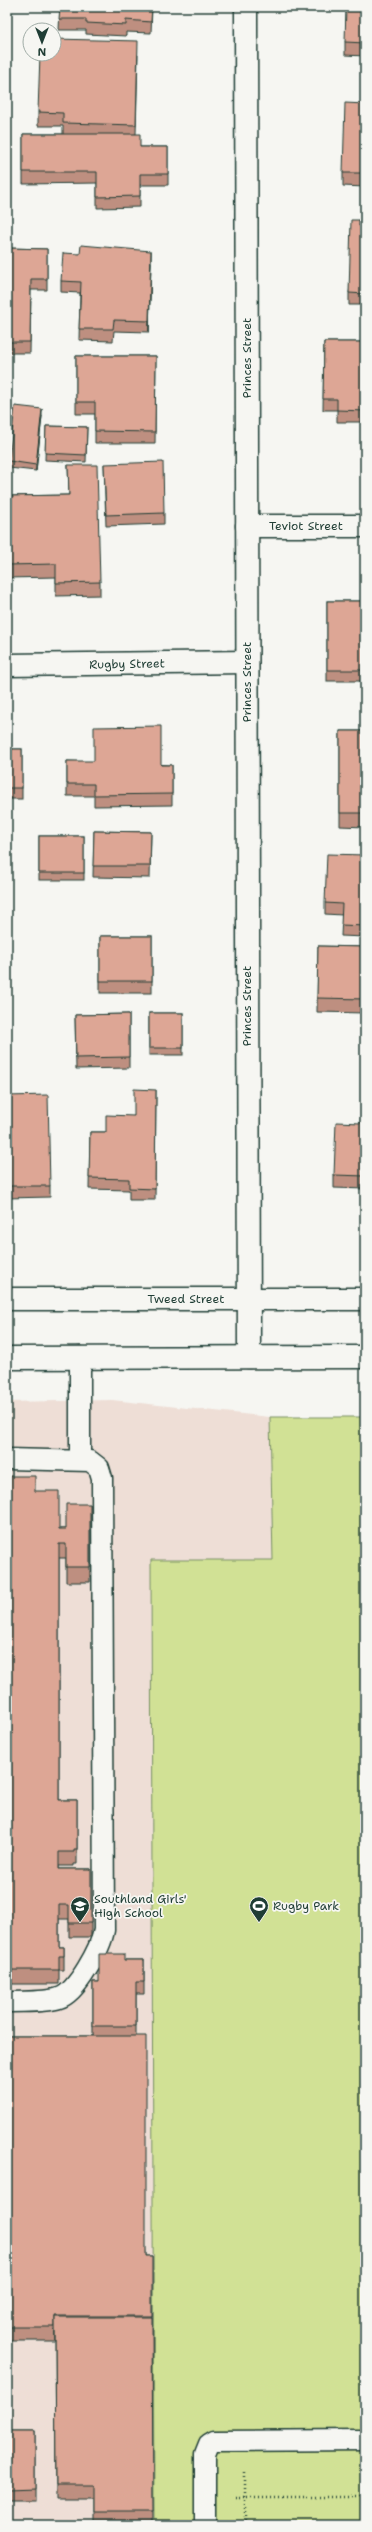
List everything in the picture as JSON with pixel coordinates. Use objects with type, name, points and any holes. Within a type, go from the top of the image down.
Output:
[{"type":"street","name":"Princes Street","points":[[246,7],[248,1299],[250,1358]]},
{"type":"street","name":"Teviot Street","points":[[247,526],[365,526]]},
{"type":"street","name":"Rugby Street","points":[[7,665],[247,662]]},
{"type":"street","name":"Tweed Street","points":[[7,1300],[365,1299]]},
{"type":"street","points":[[7,1358],[365,1358]]},
{"type":"lane","points":[[80,1358],[80,1459]]},
{"type":"lane","points":[[7,1459],[80,1459],[90,1461],[99,1468],[103,1491],[104,1930],[94,1957],[70,1990],[62,1998],[52,2000],[7,2002]]},
{"type":"lane","points":[[205,2525],[205,2454],[209,2444],[214,2441],[365,2440]]},
{"type":"path","points":[[245,2440],[245,2525]]},
{"type":"path","points":[[205,2498],[365,2497]]},
{"type":"shaded area","name":"Southland Girls' High School","points":[[112,1400],[270,1417],[273,1560],[151,1560],[154,2525],[7,2525],[7,1402]]},
{"type":"green space","name":"Rugby Park","points":[[270,1417],[365,1417],[365,2525],[154,2525],[151,1560],[273,1560]]},
{"type":"building","points":[[60,7],[152,7],[151,22],[126,20],[126,25],[86,23],[86,19],[59,19]]},
{"type":"building","points":[[346,7],[365,7],[365,43],[345,42]]},
{"type":"building","points":[[62,39],[138,41],[136,125],[63,123],[63,113],[38,112],[40,62],[62,62]]},
{"type":"building","points":[[345,103],[365,104],[365,173],[343,173]]},
{"type":"building","points":[[23,134],[140,134],[140,147],[168,147],[168,174],[140,174],[140,196],[97,197],[97,172],[23,172]]},
{"type":"building","points":[[7,176],[9,176],[10,218],[7,218]]},
{"type":"building","points":[[351,220],[359,220],[359,226],[365,226],[365,294],[349,293]]},
{"type":"building","points":[[81,245],[151,251],[149,321],[114,320],[113,329],[79,329],[81,282],[61,281],[63,253],[80,254]]},
{"type":"building","points":[[7,248],[47,249],[47,279],[31,279],[30,342],[7,342]]},
{"type":"building","points":[[324,342],[365,342],[365,411],[337,410],[337,399],[323,399]]},
{"type":"building","points":[[76,356],[156,356],[155,432],[95,431],[95,402],[76,402]]},
{"type":"building","points":[[15,406],[42,409],[36,465],[9,461]]},
{"type":"building","points":[[46,426],[87,427],[86,455],[45,453]]},
{"type":"building","points":[[163,462],[164,513],[106,515],[104,464]]},
{"type":"building","points":[[68,465],[97,465],[100,582],[56,583],[56,564],[7,565],[7,496],[69,495]]},
{"type":"building","points":[[327,601],[365,601],[365,670],[327,670]]},
{"type":"building","points":[[161,726],[161,765],[172,765],[172,794],[94,795],[94,784],[67,784],[67,761],[94,761],[94,727]]},
{"type":"building","points":[[340,731],[365,731],[365,813],[340,813]]},
{"type":"building","points":[[7,749],[22,749],[22,788],[7,788]]},
{"type":"building","points":[[94,831],[151,832],[150,866],[93,866]]},
{"type":"building","points":[[39,836],[84,836],[84,873],[39,873]]},
{"type":"building","points":[[327,854],[365,855],[365,926],[341,925],[342,904],[325,903]]},
{"type":"building","points":[[100,936],[152,936],[152,981],[100,981]]},
{"type":"building","points":[[318,946],[365,947],[365,999],[317,998]]},
{"type":"building","points":[[149,1013],[183,1013],[183,1048],[149,1048]]},
{"type":"building","points":[[129,1014],[129,1057],[76,1058],[75,1015]]},
{"type":"building","points":[[364,1059],[365,1176],[334,1175],[336,1122],[361,1123]]},
{"type":"building","points":[[134,1089],[156,1090],[155,1189],[129,1188],[129,1179],[89,1178],[90,1132],[106,1132],[106,1115],[134,1116]]},
{"type":"building","points":[[48,1095],[50,1186],[7,1186],[7,1096]]},
{"type":"building","points":[[7,1476],[35,1476],[35,1491],[59,1491],[59,1529],[66,1529],[66,1504],[90,1504],[90,1567],[66,1567],[66,1544],[59,1544],[59,1800],[77,1800],[77,1849],[74,1849],[74,1852],[59,1852],[59,1869],[91,1869],[91,1923],[69,1923],[69,1905],[59,1905],[59,1947],[64,1947],[64,1956],[59,1956],[59,1970],[7,1970]]},
{"type":"building","points":[[99,1954],[124,1954],[124,1960],[144,1960],[144,1982],[136,1982],[136,2026],[93,2026],[93,1982],[99,1982]]},
{"type":"building","points":[[7,2036],[146,2036],[146,2256],[152,2256],[152,2316],[55,2316],[55,2327],[7,2327]]},
{"type":"building","points":[[55,2317],[152,2317],[153,2512],[94,2512],[94,2485],[56,2485]]},
{"type":"building","points":[[7,2431],[35,2431],[35,2489],[7,2490]]},
{"type":"place","name":"Southland Girls' High School","points":[[80,1923]]},
{"type":"place","name":"Rugby Park","points":[[259,1923]]}]
